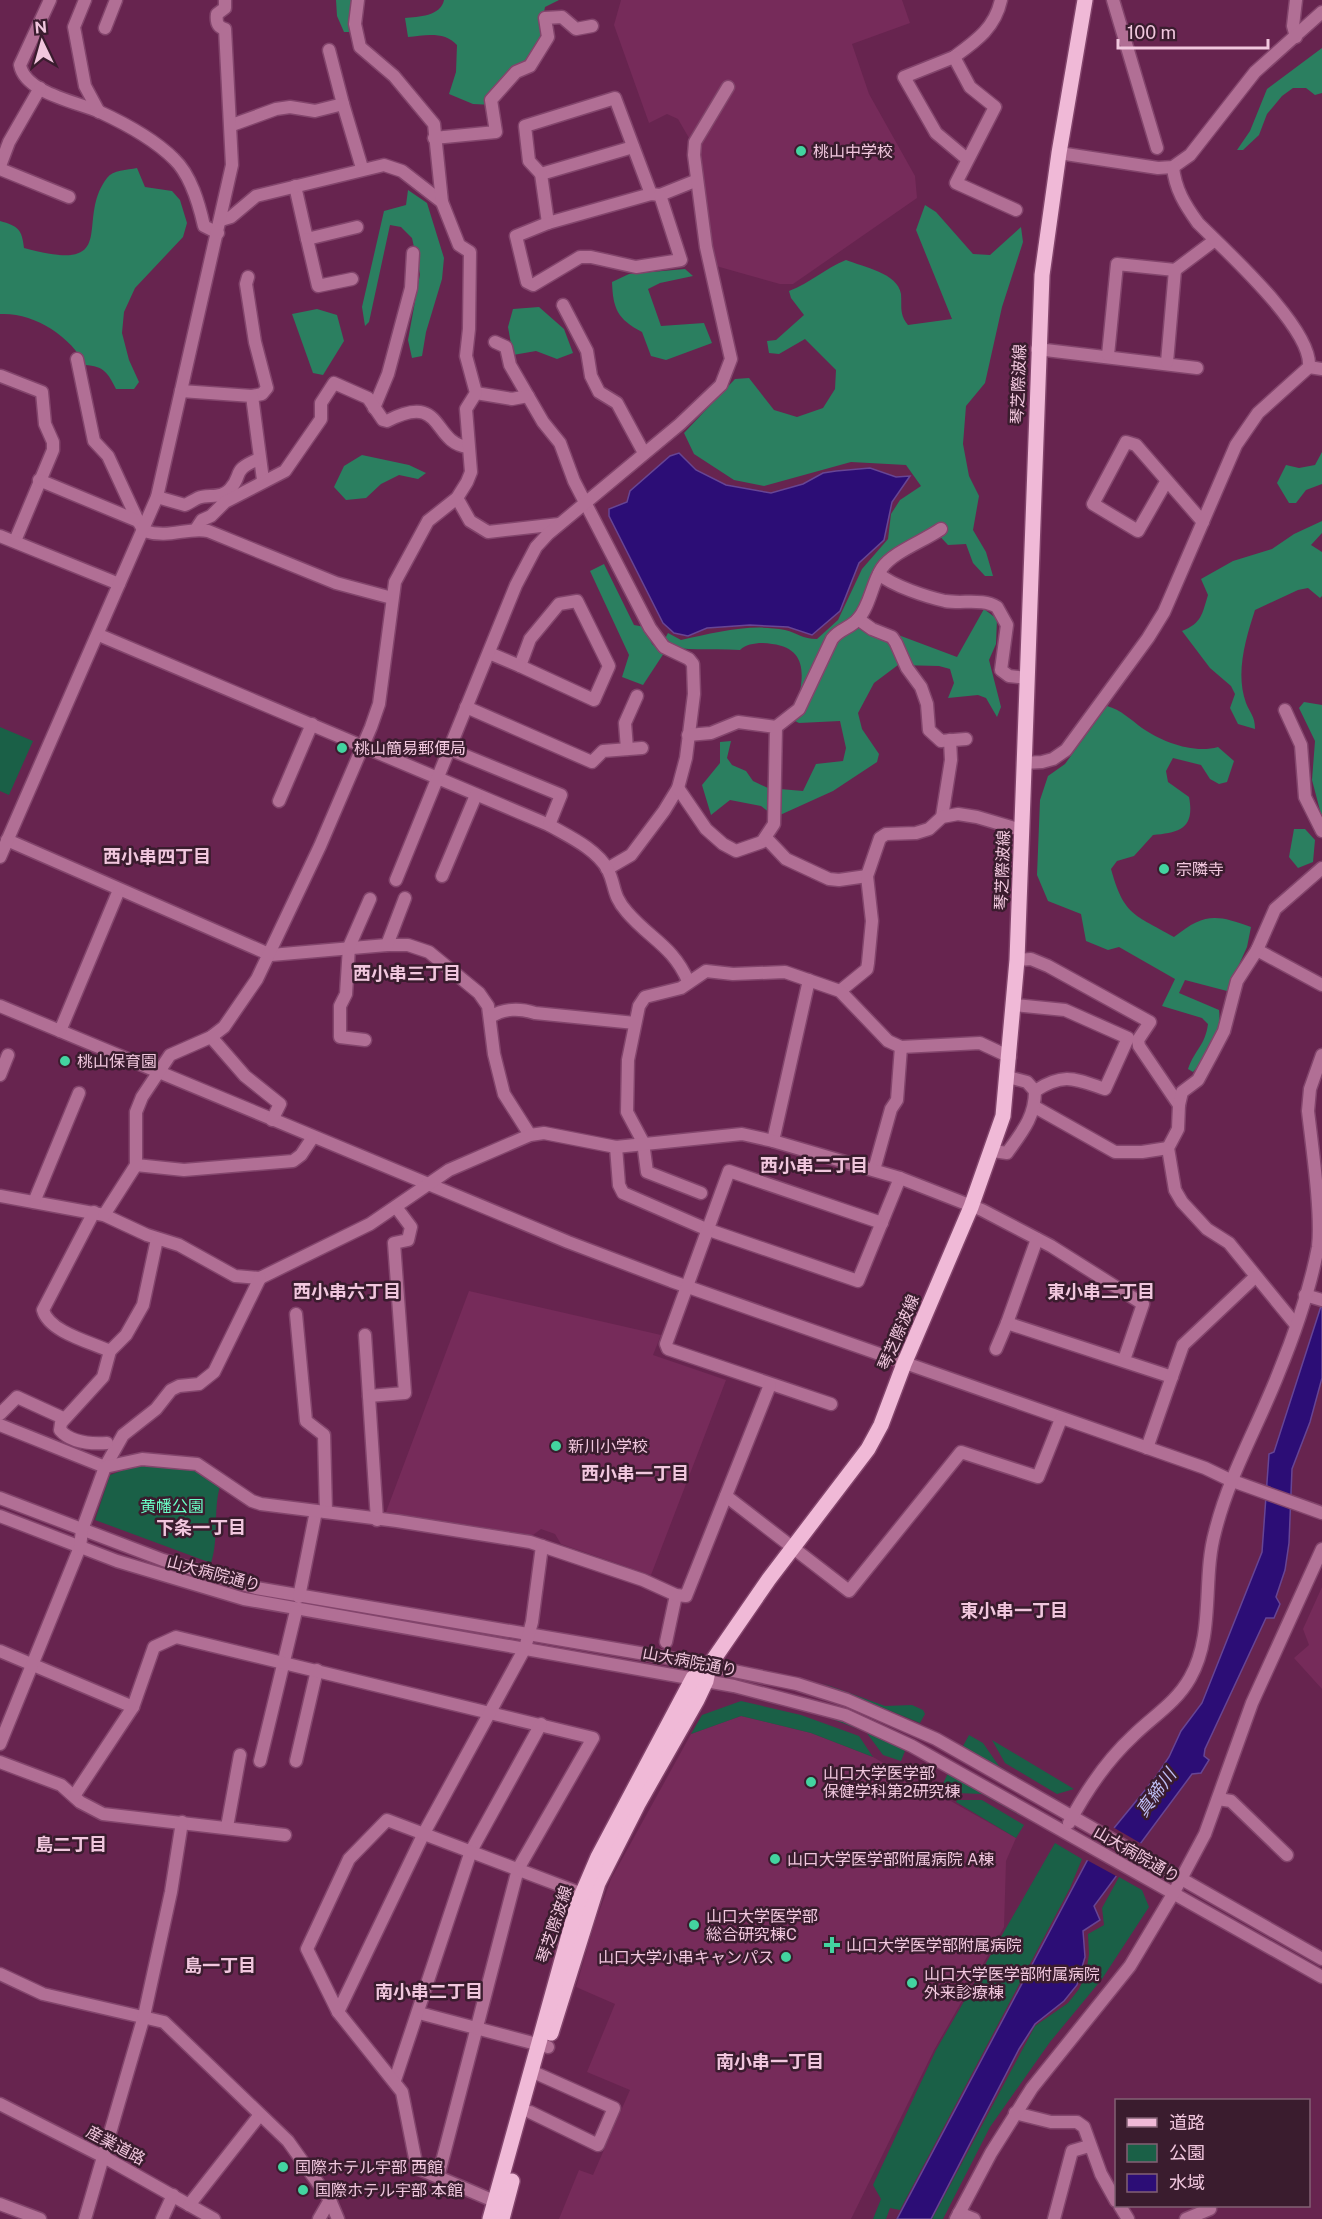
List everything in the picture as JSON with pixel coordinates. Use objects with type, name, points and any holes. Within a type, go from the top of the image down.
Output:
[{"type":"main road","name":"琴芝際波線","points":[[500,2209],[543,2046],[571,1923],[587,1896],[598,1857],[703,1675],[793,1547],[868,1449],[881,1425],[993,1150],[1002,1116],[1008,1077],[1015,1005],[1037,349],[1042,275],[1059,153],[1085,0]]},
{"type":"main road","name":"琴芝際波線","points":[[490,2219],[500,2209],[530,2112],[536,2073]]},
{"type":"street","points":[[50,0],[20,65],[26,80],[99,112],[141,134],[175,159],[192,188],[204,226],[218,233]]},
{"type":"street","points":[[85,0],[75,27],[85,86],[99,112]]},
{"type":"street","points":[[105,28],[116,0]]},
{"type":"street","points":[[0,857],[99,635],[141,526],[158,497],[232,165],[232,125],[225,29],[218,25],[216,20],[217,14],[225,8],[225,0]]},
{"type":"street","points":[[110,1351],[55,1324],[46,1318],[43,1310],[99,1214],[136,1165],[136,1112],[157,1072],[171,1055],[211,1037],[224,1027],[271,955],[364,745],[379,704],[392,597],[401,567],[428,520],[457,498],[471,472],[466,409],[476,393],[466,356],[470,252],[459,245],[442,202],[434,124],[394,76],[360,47],[355,24],[358,0]]},
{"type":"street","points":[[967,159],[936,133],[904,77],[954,57],[989,29],[999,11],[1001,0]]},
{"type":"street","points":[[1113,0],[1157,148]]},
{"type":"street","points":[[1296,0],[1293,26],[1296,37]]},
{"type":"street","points":[[1059,153],[1158,168],[1173,167],[1196,148],[1255,72],[1322,12]]},
{"type":"street","points":[[434,138],[496,132],[491,100],[516,72],[530,66],[548,37],[545,18],[562,16],[576,29],[592,26]]},
{"type":"street","points":[[329,50],[362,168]]},
{"type":"street","points":[[954,57],[969,87],[995,107],[957,183],[1016,210]]},
{"type":"street","points":[[396,880],[466,706],[536,548],[585,502],[680,424],[721,385],[731,359],[706,247],[695,180],[695,142],[728,87]]},
{"type":"street","points":[[40,88],[9,142],[0,167],[69,197]]},
{"type":"street","points":[[548,223],[541,174],[529,161],[525,126],[615,98],[633,147],[656,195],[681,260],[636,267],[591,257],[580,257],[533,285],[527,282],[516,236],[548,223],[656,195],[695,180]]},
{"type":"street","points":[[232,125],[276,109],[291,107],[315,111],[343,104]]},
{"type":"street","points":[[0,131],[9,142]]},
{"type":"street","points":[[541,174],[633,147]]},
{"type":"street","points":[[220,220],[231,217],[256,196],[362,168],[384,165],[402,171],[442,202]]},
{"type":"street","points":[[1023,763],[1053,759],[1066,750],[1164,612],[1236,446],[1249,425],[1269,402],[1316,368],[1306,345],[1280,306],[1215,240],[1187,207],[1176,185],[1173,167]]},
{"type":"street","points":[[295,186],[318,286],[352,279]]},
{"type":"street","points":[[307,239],[357,227]]},
{"type":"street","points":[[1108,356],[1117,264],[1176,270],[1215,240]]},
{"type":"street","points":[[374,408],[388,374],[411,288],[412,253]]},
{"type":"street","points":[[1167,362],[1176,270]]},
{"type":"street","points":[[181,391],[252,396],[262,394],[267,388],[255,342],[246,284],[248,277]]},
{"type":"street","points":[[563,305],[587,351],[591,376],[599,392],[617,403],[644,453]]},
{"type":"street","points":[[495,342],[506,347],[510,365],[543,422],[560,443],[564,459],[650,628],[664,647],[689,659],[693,664],[694,694],[683,775],[678,788],[631,855],[607,869]]},
{"type":"street","points":[[1037,349],[1167,362],[1197,368]]},
{"type":"street","points":[[77,359],[94,441],[108,456],[141,526]]},
{"type":"street","points":[[1,376],[42,392],[45,424],[53,442],[53,450],[15,541]]},
{"type":"street","points":[[196,529],[202,520],[211,516],[225,501],[285,471],[321,419],[321,403],[331,384],[339,384],[368,398],[387,421],[406,411],[419,411],[428,415],[456,442],[468,447]]},
{"type":"street","points":[[476,393],[512,399],[528,396]]},
{"type":"street","points":[[252,396],[263,480]]},
{"type":"street","points":[[1166,482],[1138,531],[1093,504],[1126,442],[1136,445],[1203,522]]},
{"type":"street","points":[[158,497],[185,505],[199,498],[223,494],[230,490],[237,473],[245,465],[259,459]]},
{"type":"street","points":[[39,480],[141,526],[170,535],[196,529],[208,531],[336,583],[392,597]]},
{"type":"street","points":[[457,498],[470,520],[488,532],[560,524]]},
{"type":"street","points":[[688,735],[711,733],[738,722],[776,727],[799,709],[836,634],[858,619],[879,574],[892,557],[941,530]]},
{"type":"street","points":[[0,536],[119,584]]},
{"type":"street","points":[[879,574],[899,587],[945,601],[985,603],[997,607],[1007,625],[1000,662],[1001,670],[1008,676],[1027,678]]},
{"type":"street","points":[[489,652],[594,700],[609,666],[578,601],[560,604],[530,639],[520,666]]},
{"type":"street","points":[[858,619],[872,629],[892,637],[896,642],[907,668],[921,687],[927,704],[929,730],[941,741],[966,739]]},
{"type":"street","points":[[99,635],[549,825],[584,846],[607,869],[617,900],[636,921],[671,951],[688,981]]},
{"type":"street","points":[[627,749],[626,723],[637,696]]},
{"type":"street","points":[[466,706],[592,762],[603,751],[642,748]]},
{"type":"street","points":[[1284,710],[1301,745],[1305,797],[1322,831]]},
{"type":"street","points":[[279,801],[312,724]]},
{"type":"street","points":[[678,788],[706,830],[730,849],[746,849],[766,838],[774,824],[776,727]]},
{"type":"street","points":[[942,817],[951,760],[950,740]]},
{"type":"street","points":[[449,749],[561,795],[549,825]]},
{"type":"street","points":[[442,876],[476,795]]},
{"type":"street","points":[[840,991],[867,969],[872,921],[867,876],[880,838],[886,834],[916,833],[929,829],[942,817],[958,814],[1021,830]]},
{"type":"street","points":[[766,838],[786,860],[829,879],[867,876]]},
{"type":"street","points":[[7,840],[271,955],[350,950],[387,945],[408,945],[429,952],[479,993],[488,1006],[494,1054],[504,1094],[530,1135]]},
{"type":"street","points":[[1296,1324],[1229,1243],[1207,1229],[1182,1202],[1175,1190],[1168,1148],[1178,1129],[1182,1092],[1198,1080],[1212,1054],[1224,1030],[1237,981],[1257,950],[1275,909],[1322,868]]},
{"type":"street","points":[[60,1031],[119,890]]},
{"type":"street","points":[[387,945],[405,898]]},
{"type":"street","points":[[365,1040],[340,1037],[340,1006],[346,994],[350,950],[370,899]]},
{"type":"street","points":[[1257,950],[1322,985]]},
{"type":"street","points":[[1017,960],[1030,959],[1048,966],[1150,1022],[1138,1040],[1139,1046],[1179,1105]]},
{"type":"street","points":[[701,1193],[647,1172],[643,1142],[627,1112],[627,1060],[634,1023],[645,996],[681,987],[706,971],[733,974],[784,972],[840,991],[888,1041],[901,1047],[980,1043],[1010,1057]]},
{"type":"street","points":[[773,1141],[809,980]]},
{"type":"street","points":[[1015,1005],[1065,1010],[1128,1038],[1105,1089],[1065,1078],[1053,1080],[1035,1091]]},
{"type":"street","points":[[0,1006],[567,1242],[686,1287],[1147,1448],[1322,1513]]},
{"type":"street","points":[[490,1017],[504,1011],[523,1009],[535,1013],[634,1023]]},
{"type":"street","points":[[211,1037],[252,1083],[279,1101],[280,1104],[272,1120]]},
{"type":"street","points":[[874,1170],[891,1109],[897,1100],[901,1047]]},
{"type":"street","points":[[0,1075],[8,1055]]},
{"type":"street","points":[[1064,1831],[1105,1766],[1134,1734],[1166,1708],[1190,1678],[1204,1639],[1208,1571],[1214,1535],[1230,1480],[1279,1374],[1296,1324],[1313,1297],[1319,1245],[1308,1111],[1310,1089],[1322,1055]]},
{"type":"street","points":[[993,1150],[1007,1152],[1031,1119],[1035,1107],[1035,1091],[1027,1082],[1008,1077]]},
{"type":"street","points":[[34,1202],[79,1093]]},
{"type":"street","points":[[1035,1107],[1115,1152],[1142,1152],[1168,1148]]},
{"type":"street","points":[[0,1196],[99,1214],[157,1239],[179,1245],[235,1276],[261,1278],[370,1224],[449,1170],[530,1135],[544,1133],[616,1147],[643,1142],[742,1134],[900,1178],[971,1207],[1037,1239],[1143,1304],[1124,1360]]},
{"type":"street","points":[[136,1165],[184,1170],[293,1161],[301,1155],[313,1137]]},
{"type":"street","points":[[616,1147],[619,1185],[623,1193],[706,1228],[858,1281],[900,1178]]},
{"type":"street","points":[[831,1404],[668,1349],[666,1344],[706,1228],[729,1171],[882,1223]]},
{"type":"street","points":[[369,1396],[405,1393],[394,1243],[408,1240],[411,1227],[396,1207]]},
{"type":"street","points":[[107,1443],[84,1442],[64,1435],[60,1430],[63,1418],[92,1392],[103,1377],[110,1351],[126,1335],[143,1305],[157,1239]]},
{"type":"street","points":[[996,1349],[1037,1239]]},
{"type":"street","points":[[1147,1448],[1184,1345],[1255,1277]]},
{"type":"street","points":[[0,1744],[80,1547],[82,1530],[105,1467],[123,1435],[156,1409],[171,1390],[179,1386],[199,1384],[214,1372],[261,1278]]},
{"type":"street","points":[[297,1314],[306,1421],[324,1436],[321,1511],[299,1597]]},
{"type":"street","points":[[1007,1323],[1172,1377]]},
{"type":"street","points":[[365,1335],[377,1520]]},
{"type":"street","points":[[0,1425],[105,1467],[142,1459],[197,1464],[252,1501],[420,1525],[542,1546],[643,1580],[676,1595],[686,1596],[770,1385]]},
{"type":"street","points":[[0,1414],[17,1397],[63,1418]]},
{"type":"street","points":[[726,1496],[849,1591],[962,1452],[1038,1477],[1060,1419]]},
{"type":"street","name":"山大病院通り","points":[[0,1498],[210,1576],[299,1597],[529,1632],[811,1704],[863,1722],[912,1746],[1322,1977]]},
{"type":"street","name":"山大病院通り","points":[[0,1516],[80,1547],[215,1592],[296,1611],[703,1675],[797,1684],[868,1707],[936,1739],[1322,1959]]},
{"type":"street","points":[[338,2012],[424,1833],[525,1648],[542,1546]]},
{"type":"street","points":[[974,2219],[958,2216],[991,2152],[1058,2054],[1130,1966],[1181,1880],[1204,1834],[1252,1703],[1322,1549]]},
{"type":"street","points":[[666,1642],[676,1595]]},
{"type":"street","points":[[260,1761],[296,1611]]},
{"type":"street","points":[[74,1796],[133,1707],[154,1647],[176,1637],[593,1738],[518,1869],[438,2177]]},
{"type":"street","points":[[0,1651],[133,1707]]},
{"type":"street","points":[[296,1761],[317,1670]]},
{"type":"street","points":[[395,2080],[471,1851],[541,1724]]},
{"type":"street","points":[[227,1827],[240,1755]]},
{"type":"street","points":[[0,1762],[61,1785],[103,1814],[285,1835]]},
{"type":"street","points":[[1218,1799],[1231,1801],[1287,1855]]},
{"type":"street","points":[[500,2209],[417,2168],[402,2092],[395,2080],[338,2012],[307,1949],[349,1859],[387,1820],[587,1896]]},
{"type":"street","points":[[85,2219],[144,2016],[171,1892],[182,1822]]},
{"type":"street","points":[[0,1974],[43,1994],[157,2019],[171,2028],[259,2116],[288,2141],[330,2200],[338,2219]]},
{"type":"street","points":[[419,2013],[543,2046]]},
{"type":"street","points":[[530,2112],[598,2145],[614,2108],[536,2073]]},
{"type":"street","name":"産業道路","points":[[0,2104],[104,2157],[214,2219]]},
{"type":"street","points":[[1015,2114],[1051,2122],[1077,2122],[1087,2133],[1089,2146],[1112,2186]]},
{"type":"street","points":[[189,2205],[259,2116]]},
{"type":"street","points":[[1054,2219],[1072,2151],[1089,2146]]},
{"type":"street","points":[[162,2219],[173,2196]]},
{"type":"street","points":[[320,2219],[330,2200]]},
{"type":"street","points":[[0,2204],[40,2219]]},
{"type":"street","points":[[1186,2219],[1210,2211]]},
{"type":"shaded area","name":"桃山中学校","points":[[621,0],[902,0],[910,23],[852,44],[869,94],[915,176],[917,198],[793,284],[780,284],[716,266],[707,218],[700,141],[726,84],[689,138],[678,119],[667,114],[649,123],[614,25]]},
{"type":"shaded area","name":"新川小学校","points":[[469,1291],[661,1335],[653,1355],[726,1380],[651,1575],[561,1544],[555,1534],[541,1529],[533,1535],[386,1512]]},
{"type":"shaded area","points":[[1322,1587],[1322,1689],[1294,1658],[1309,1645],[1303,1629]]},
{"type":"shaded area","name":"山口大学小串キャンパス","points":[[741,1716],[811,1733],[873,1757],[1016,1838],[1006,1861],[1004,1927],[934,2050],[851,2219],[559,2219],[579,2170],[593,2175],[630,2090],[587,2072],[615,2004],[576,1987],[595,1923],[611,1879],[691,1734]]},
{"type":"green space","points":[[336,0],[354,0],[349,32],[344,32],[337,16]]},
{"type":"green space","points":[[444,0],[559,0],[545,7],[540,33],[542,41],[525,64],[513,67],[496,91],[493,105],[473,104],[449,94],[456,72],[457,45],[452,41],[434,35],[408,37],[405,18],[434,12]]},
{"type":"green space","points":[[1322,48],[1322,93],[1315,95],[1306,88],[1293,88],[1282,96],[1267,114],[1259,135],[1243,150],[1237,150],[1250,131],[1267,89]]},
{"type":"green space","points":[[137,168],[145,187],[172,191],[180,200],[187,223],[183,237],[135,288],[124,312],[122,333],[129,360],[139,382],[134,389],[116,389],[105,371],[85,365],[79,354],[50,328],[25,317],[0,314],[0,221],[18,229],[24,248],[55,255],[74,254],[85,249],[90,239],[98,194],[107,178],[116,172]]},
{"type":"green space","points":[[408,190],[427,203],[444,258],[442,279],[426,332],[422,356],[412,358],[408,340],[420,274],[412,238],[401,227],[390,225],[369,322],[365,326],[362,307],[384,211],[406,205]]},
{"type":"green space","points":[[925,205],[936,212],[973,254],[990,255],[1021,227],[1023,242],[1002,307],[985,383],[966,406],[963,444],[969,476],[979,496],[973,530],[986,552],[993,576],[985,576],[973,563],[966,544],[948,545],[934,530],[874,573],[855,615],[861,630],[879,636],[893,633],[957,657],[984,609],[997,619],[996,644],[989,660],[1001,707],[997,717],[986,698],[978,695],[948,698],[954,683],[950,669],[939,666],[898,665],[874,683],[858,713],[862,729],[879,754],[877,762],[833,791],[780,815],[770,813],[761,806],[730,800],[711,815],[702,785],[720,763],[720,742],[731,741],[727,758],[732,765],[746,771],[753,781],[768,788],[803,791],[816,764],[843,761],[846,748],[840,721],[799,723],[793,720],[801,684],[800,662],[795,654],[786,647],[772,644],[755,644],[740,650],[672,647],[664,653],[643,685],[622,677],[629,655],[590,571],[604,564],[634,625],[645,627],[652,644],[659,650],[668,633],[681,640],[733,630],[772,628],[817,639],[838,620],[862,569],[888,539],[891,514],[900,500],[921,486],[906,465],[851,462],[764,486],[734,480],[694,454],[684,433],[735,379],[749,378],[774,410],[797,417],[823,408],[835,389],[836,370],[805,339],[779,354],[769,353],[767,341],[776,340],[804,315],[791,298],[789,291],[846,260],[879,272],[894,281],[901,294],[902,314],[908,325],[952,319],[916,230]]},
{"type":"green space","points":[[685,269],[693,276],[660,283],[648,289],[661,326],[704,323],[712,343],[666,360],[651,356],[642,332],[627,322],[618,312],[612,282],[629,274]]},
{"type":"green space","points":[[539,307],[564,329],[573,353],[557,359],[536,351],[513,355],[508,327],[513,309]]},
{"type":"green space","points":[[317,309],[337,315],[344,341],[323,375],[313,373],[292,314]]},
{"type":"green space","points":[[1322,452],[1322,484],[1306,490],[1296,503],[1289,503],[1277,483],[1286,465],[1299,468],[1315,465]]},
{"type":"green space","points":[[362,455],[409,465],[426,473],[418,479],[399,475],[381,484],[366,498],[346,500],[334,487],[344,466]]},
{"type":"green space","points":[[1322,521],[1322,533],[1311,545],[1322,552],[1322,596],[1320,598],[1308,588],[1298,590],[1255,610],[1245,644],[1242,680],[1243,692],[1255,729],[1238,724],[1230,708],[1235,694],[1231,686],[1210,668],[1182,631],[1194,625],[1202,613],[1208,595],[1201,579],[1233,561],[1272,549],[1294,534]]},
{"type":"green space","points":[[1304,702],[1322,705],[1322,818],[1312,780],[1315,741],[1299,708]]},
{"type":"green space","points":[[1107,706],[1121,712],[1150,733],[1169,742],[1189,748],[1218,747],[1234,761],[1227,782],[1219,784],[1210,779],[1201,765],[1173,758],[1166,771],[1168,782],[1189,797],[1190,816],[1187,822],[1183,827],[1171,833],[1153,835],[1134,856],[1117,861],[1111,869],[1121,896],[1132,912],[1174,937],[1194,923],[1211,918],[1251,927],[1247,947],[1227,991],[1185,980],[1179,993],[1219,1010],[1217,1036],[1205,1059],[1193,1072],[1188,1069],[1205,1038],[1208,1024],[1202,1018],[1162,1006],[1175,979],[1119,947],[1108,950],[1086,941],[1081,914],[1048,901],[1037,875],[1040,800],[1048,776],[1065,764]]},
{"type":"green space","points":[[0,727],[33,741],[9,795],[0,791]]},
{"type":"green space","points":[[1294,829],[1305,829],[1315,840],[1313,862],[1298,868],[1289,857]]},
{"type":"green space","name":"黄幡公園","points":[[140,1464],[198,1469],[220,1486],[211,1563],[95,1520],[110,1475]]},
{"type":"green space","points":[[822,1683],[885,1706],[912,1705],[923,1710],[925,1714],[920,1723]]},
{"type":"green space","points":[[740,1693],[847,1721],[905,1751],[901,1761],[883,1755],[866,1732],[819,1714]]},
{"type":"green space","points":[[741,1701],[801,1715],[859,1736],[873,1757],[811,1733],[741,1716],[691,1734],[702,1715]]},
{"type":"green space","points":[[969,1735],[983,1743],[999,1766],[1046,1795],[963,1746]]},
{"type":"green space","points":[[992,1740],[1074,1789],[1057,1794],[1005,1763]]},
{"type":"green space","points":[[948,1773],[1021,1816],[982,1794],[957,1793],[942,1786]]},
{"type":"green space","points":[[957,1800],[982,1800],[1024,1825],[1016,1838],[956,1802]]},
{"type":"green space","points":[[1055,1843],[1082,1859],[1070,1888],[900,2210],[890,2208],[886,2219],[873,2219],[881,2199],[873,2185],[936,2050]]},
{"type":"green space","points":[[1119,1877],[1142,1890],[1149,1907],[1102,1979],[1050,2042],[990,2127],[943,2219],[932,2219],[1035,2026],[1068,2003],[1079,1989],[1086,1974],[1089,1954],[1088,1934],[1104,1925],[1102,1908]]},
{"type":"water","points":[[679,453],[696,470],[726,485],[771,493],[803,484],[823,473],[836,471],[870,468],[896,477],[910,476],[892,502],[884,540],[859,563],[840,611],[812,635],[788,627],[750,625],[707,628],[688,636],[674,633],[663,623],[609,516],[609,509],[627,502],[630,491],[670,456]]},
{"type":"water","name":"真締川","points":[[1322,1303],[1322,1378],[1310,1422],[1292,1469],[1289,1543],[1285,1570],[1276,1597],[1280,1604],[1274,1618],[1266,1618],[1205,1749],[1204,1756],[1209,1760],[1201,1773],[1192,1774],[1094,1906],[1100,1920],[1083,1931],[1085,1957],[1077,1985],[1064,2001],[1035,2024],[1019,2049],[931,2219],[897,2219],[1087,1861],[1155,1778],[1169,1757],[1181,1731],[1202,1703],[1262,1552],[1269,1454],[1274,1452]]},
{"type":"pier","points":[[1111,1826],[1142,1844],[1118,1877],[1085,1859]]},
{"type":"place","name":"桃山中学校","points":[[801,151]]},
{"type":"place","name":"桃山簡易郵便局","points":[[342,748]]},
{"type":"place","name":"宗隣寺","points":[[1164,869]]},
{"type":"place","name":"桃山保育園","points":[[65,1061]]},
{"type":"place","name":"新川小学校","points":[[556,1446]]},
{"type":"place","name":"山口大学医学部 保健学科第2研究棟","points":[[811,1782]]},
{"type":"place","name":"山口大学医学部附属病院 A棟","points":[[775,1859]]},
{"type":"place","name":"山口大学医学部 総合研究棟C","points":[[694,1925]]},
{"type":"place","name":"山口大学医学部附属病院","points":[[832,1945]]},
{"type":"place","name":"山口大学小串キャンパス","points":[[786,1957]]},
{"type":"place","name":"山口大学医学部附属病院 外来診療棟","points":[[912,1983]]},
{"type":"place","name":"国際ホテル宇部 西館","points":[[283,2167]]},
{"type":"place","name":"国際ホテル宇部 本館","points":[[303,2190]]},
{"type":"district","name":"西小串四丁目","points":[[157,857]]},
{"type":"district","name":"西小串三丁目","points":[[407,974]]},
{"type":"district","name":"西小串二丁目","points":[[814,1166]]},
{"type":"district","name":"西小串六丁目","points":[[347,1292]]},
{"type":"district","name":"東小串二丁目","points":[[1101,1292]]},
{"type":"district","name":"西小串一丁目","points":[[635,1474]]},
{"type":"district","name":"下条一丁目","points":[[201,1528]]},
{"type":"district","name":"東小串一丁目","points":[[1014,1611]]},
{"type":"district","name":"島二丁目","points":[[71,1845]]},
{"type":"district","name":"島一丁目","points":[[220,1966]]},
{"type":"district","name":"南小串二丁目","points":[[429,1992]]},
{"type":"district","name":"南小串一丁目","points":[[770,2062]]}]
